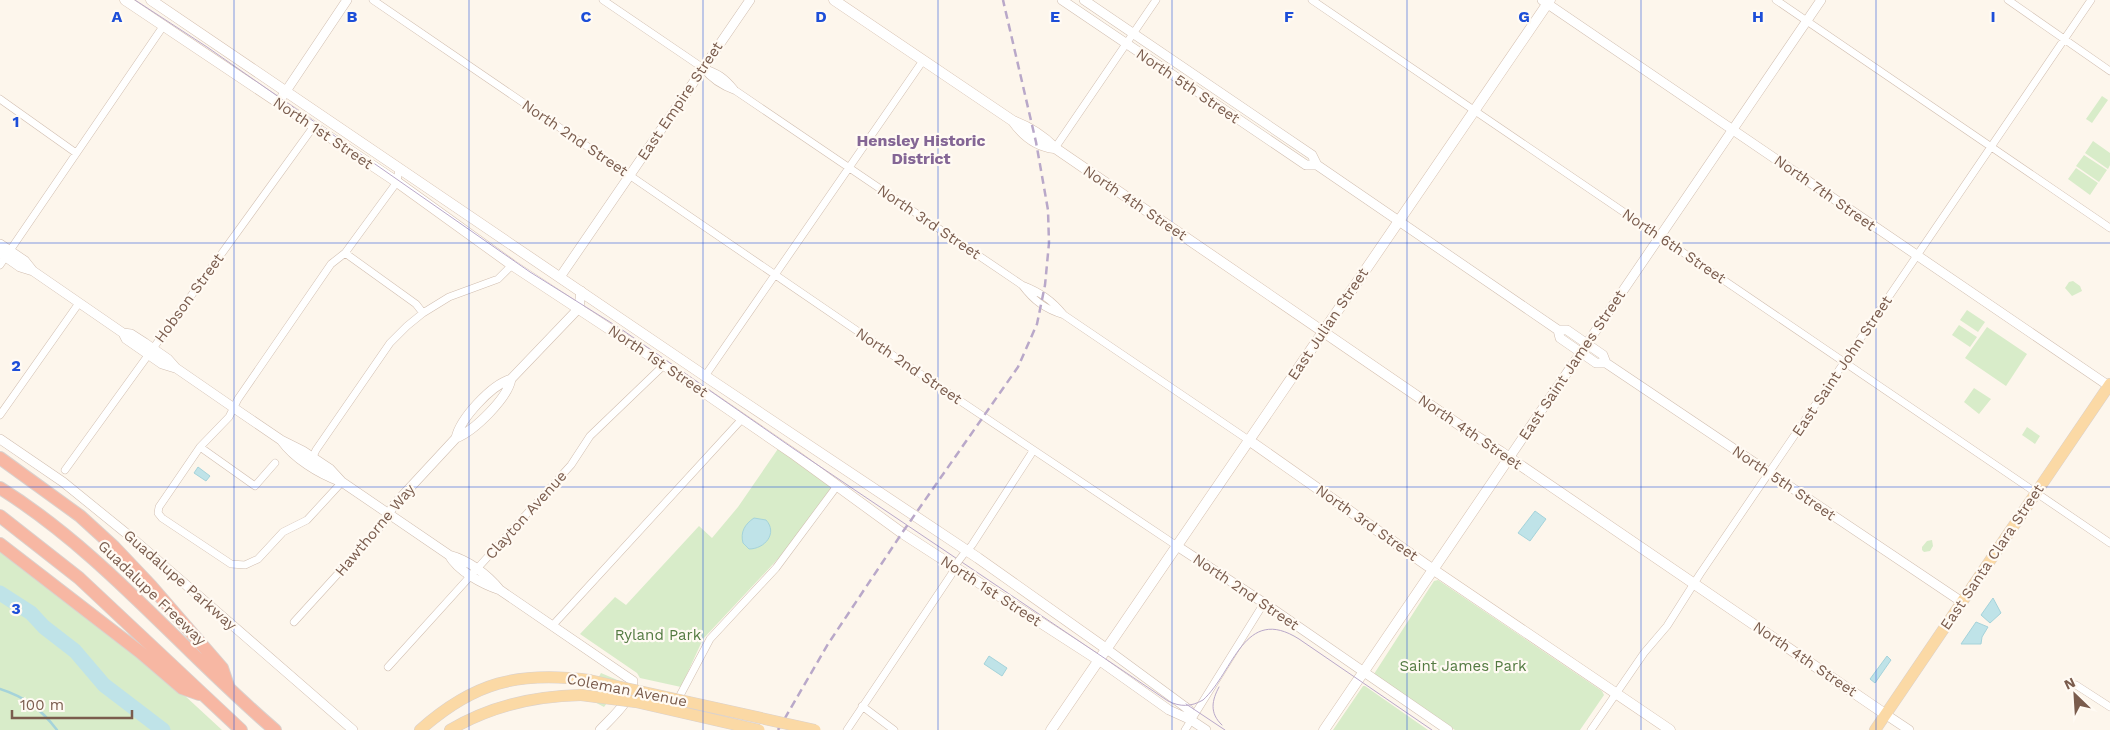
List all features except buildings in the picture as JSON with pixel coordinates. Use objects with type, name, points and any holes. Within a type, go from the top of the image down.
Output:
[{"type":"highway","points":[[0,458],[74,511],[114,546],[222,668],[229,690]]},
{"type":"highway","name":"Guadalupe Freeway","points":[[0,488],[43,517],[81,548],[172,633],[229,690],[275,730]]},
{"type":"highway","points":[[0,516],[79,578],[241,730]]},
{"type":"highway","points":[[0,544],[140,652],[182,688],[201,694]]},
{"type":"main road","name":"North 1st Street","points":[[125,0],[397,182],[512,264],[664,365],[902,533],[956,566],[1100,661]]},
{"type":"main road","name":"North 1st Street","points":[[152,0],[1108,650]]},
{"type":"main road","name":"North 4th Street","points":[[834,0],[922,62],[1012,121],[1024,125],[1046,139],[1055,148],[1323,332],[1886,714]]},
{"type":"main road","name":"East Julian Street","points":[[1051,730],[1108,650],[1474,111],[1546,1]]},
{"type":"main road","name":"East Santa Clara Street","points":[[1875,730],[2110,385]]},
{"type":"main road","name":"North 3rd Street","points":[[1250,440],[1433,569],[1670,730]]},
{"type":"main road","name":"East Saint James Street","points":[[1324,730],[1509,458]]},
{"type":"main road","name":"Coleman Avenue","points":[[420,730],[446,708],[490,686],[508,680],[536,676],[589,680],[815,730]]},
{"type":"main road","name":"Coleman Avenue","points":[[450,730],[482,713],[499,707],[538,698],[580,695],[636,702],[759,730]]},
{"type":"street","points":[[278,103],[347,0]]},
{"type":"street","name":"North 2nd Street","points":[[373,0],[774,275],[1034,451],[1264,603],[1448,730]]},
{"type":"street","name":"North 3rd Street","points":[[604,0],[704,68],[724,78],[736,91],[1022,285],[1031,297],[1041,305],[1064,315],[1250,440]]},
{"type":"street","name":"East Empire Street","points":[[560,277],[750,0]]},
{"type":"street","name":"North 5th Street","points":[[1062,0],[1306,165],[1317,165]]},
{"type":"street","name":"North 5th Street","points":[[1084,0],[1312,155],[1317,165],[1558,330],[1567,330],[1603,355],[1606,363]]},
{"type":"street","points":[[1055,148],[1156,0]]},
{"type":"street","name":"North 6th Street","points":[[1312,0],[2110,543]]},
{"type":"street","points":[[1776,0],[2110,228]]},
{"type":"street","name":"East Saint James Street","points":[[1509,458],[1821,0]]},
{"type":"street","points":[[2008,0],[2110,71]]},
{"type":"street","name":"East Saint John Street","points":[[1591,730],[1644,653],[1667,626],[1769,472],[2091,0]]},
{"type":"street","name":"North 7th Street","points":[[1546,1],[1917,256],[2110,385]]},
{"type":"street","points":[[4,256],[164,26]]},
{"type":"street","points":[[705,376],[922,62]]},
{"type":"street","points":[[0,99],[76,153]]},
{"type":"street","name":"Hobson Street","points":[[65,470],[314,126]]},
{"type":"street","points":[[342,482],[307,520],[283,532],[258,559],[245,565],[237,566],[231,564],[162,518],[158,513],[159,507],[200,447],[229,417],[331,264],[344,253],[397,182],[399,168]]},
{"type":"street","points":[[0,244],[4,256]]},
{"type":"street","points":[[344,253],[416,304],[423,313]]},
{"type":"street","points":[[4,256],[25,261],[33,271],[79,303],[123,332],[131,334],[150,351],[281,440],[294,445],[311,461],[330,469],[342,482],[448,555],[458,557],[474,572],[493,581],[500,590],[633,681],[633,688],[622,707],[600,730]]},
{"type":"street","points":[[311,461],[390,343],[423,313],[449,297],[498,279],[512,264]]},
{"type":"street","points":[[579,308],[582,298],[580,291]]},
{"type":"street","points":[[0,415],[79,303]]},
{"type":"street","name":"Hawthorne Way","points":[[294,622],[385,522],[393,506],[456,438],[464,435],[482,419],[509,388],[511,379],[579,308]]},
{"type":"street","name":"North 5th Street","points":[[1558,330],[1560,338],[1596,363],[1606,363],[1962,602]]},
{"type":"street","name":"Clayton Avenue","points":[[388,667],[572,465],[590,436],[664,365]]},
{"type":"street","name":"Hawthorne Way","points":[[456,438],[458,429],[472,410],[503,381],[511,379]]},
{"type":"street","points":[[553,625],[742,419]]},
{"type":"street","name":"Guadalupe Parkway","points":[[0,439],[63,482],[132,538],[353,730]]},
{"type":"street","points":[[200,447],[255,486],[275,463]]},
{"type":"street","points":[[846,730],[1034,451]]},
{"type":"street","points":[[670,713],[710,639],[776,568],[837,486]]},
{"type":"street","points":[[1185,730],[1264,603]]},
{"type":"street","name":"North 1st Street","points":[[1108,650],[1189,710],[1191,720]]},
{"type":"street","name":"North 1st Street","points":[[1100,661],[1169,710],[1191,720],[1206,730]]},
{"type":"street","points":[[2076,685],[2110,708]]},
{"type":"street","points":[[633,688],[677,700]]},
{"type":"street","points":[[862,706],[894,730]]},
{"type":"street","points":[[1886,714],[1909,730]]},
{"type":"green space","points":[[2102,96],[2108,100],[2092,123],[2086,119]]},
{"type":"green space","points":[[2093,141],[2110,153],[2108,169],[2085,153]]},
{"type":"green space","points":[[2084,155],[2107,170],[2099,182],[2076,166]]},
{"type":"green space","points":[[2076,168],[2098,183],[2090,195],[2068,179]]},
{"type":"green space","points":[[2073,281],[2080,286],[2082,291],[2072,296],[2065,288],[2069,282]]},
{"type":"green space","points":[[1967,310],[1985,322],[1978,332],[1960,320]]},
{"type":"green space","points":[[1959,325],[1977,337],[1970,347],[1952,335]]},
{"type":"green space","points":[[1987,327],[2027,354],[2006,386],[1965,358]]},
{"type":"green space","points":[[1974,388],[1991,399],[1979,414],[1964,402]]},
{"type":"green space","points":[[2027,427],[2040,436],[2035,444],[2022,435]]},
{"type":"green space","name":"Ryland Park","points":[[782,443],[835,482],[789,547],[703,639],[681,687],[640,678],[637,673],[580,634],[615,597],[626,605],[699,526],[712,538],[738,507]]},
{"type":"green space","points":[[1932,540],[1933,546],[1930,551],[1924,552],[1922,547],[1927,541]]},
{"type":"green space","points":[[0,550],[170,682],[222,730],[0,730]]},
{"type":"green space","name":"Saint James Park","points":[[1438,580],[1602,691],[1604,695],[1580,730],[1455,730],[1374,674],[1434,581]]},
{"type":"green space","points":[[601,673],[622,682],[604,707],[587,698]]},
{"type":"green space","name":"Saint James Park","points":[[1363,686],[1365,686],[1428,730],[1333,730]]},
{"type":"water","points":[[198,467],[210,476],[206,481],[194,473]]},
{"type":"water","points":[[1535,511],[1546,519],[1530,541],[1518,533]]},
{"type":"water","points":[[754,518],[766,520],[771,530],[765,543],[749,549],[743,543],[742,535],[748,523]]},
{"type":"water","points":[[1993,598],[2001,613],[1990,623],[1981,615]]},
{"type":"water","points":[[1976,622],[1988,627],[1982,637],[1981,644],[1961,644]]},
{"type":"water","points":[[989,656],[1007,668],[1002,676],[984,664]]},
{"type":"water","points":[[1887,656],[1891,660],[1875,683],[1870,679]]},
{"type":"waterway","points":[[0,593],[31,613],[44,627],[75,651],[104,685],[163,730]]},
{"type":"waterway","points":[[0,689],[32,705],[57,730]]},
{"type":"tram line","points":[[135,0],[207,47],[530,272],[621,329],[794,449],[1168,701],[1185,705],[1203,700],[1214,688],[1242,646],[1253,636],[1265,630],[1280,630],[1299,639],[1432,730]]},
{"type":"tram line","points":[[1219,687],[1213,702],[1213,711],[1222,725]]},
{"type":"tram line","points":[[1186,704],[1225,730]]},
{"type":"railway","points":[[778,730],[828,644],[902,533],[1018,367],[1037,324],[1045,285],[1049,243],[1048,210],[1036,142],[1003,0]]},
{"type":"district","name":"Hensley Historic District","points":[[921,149]]}]
